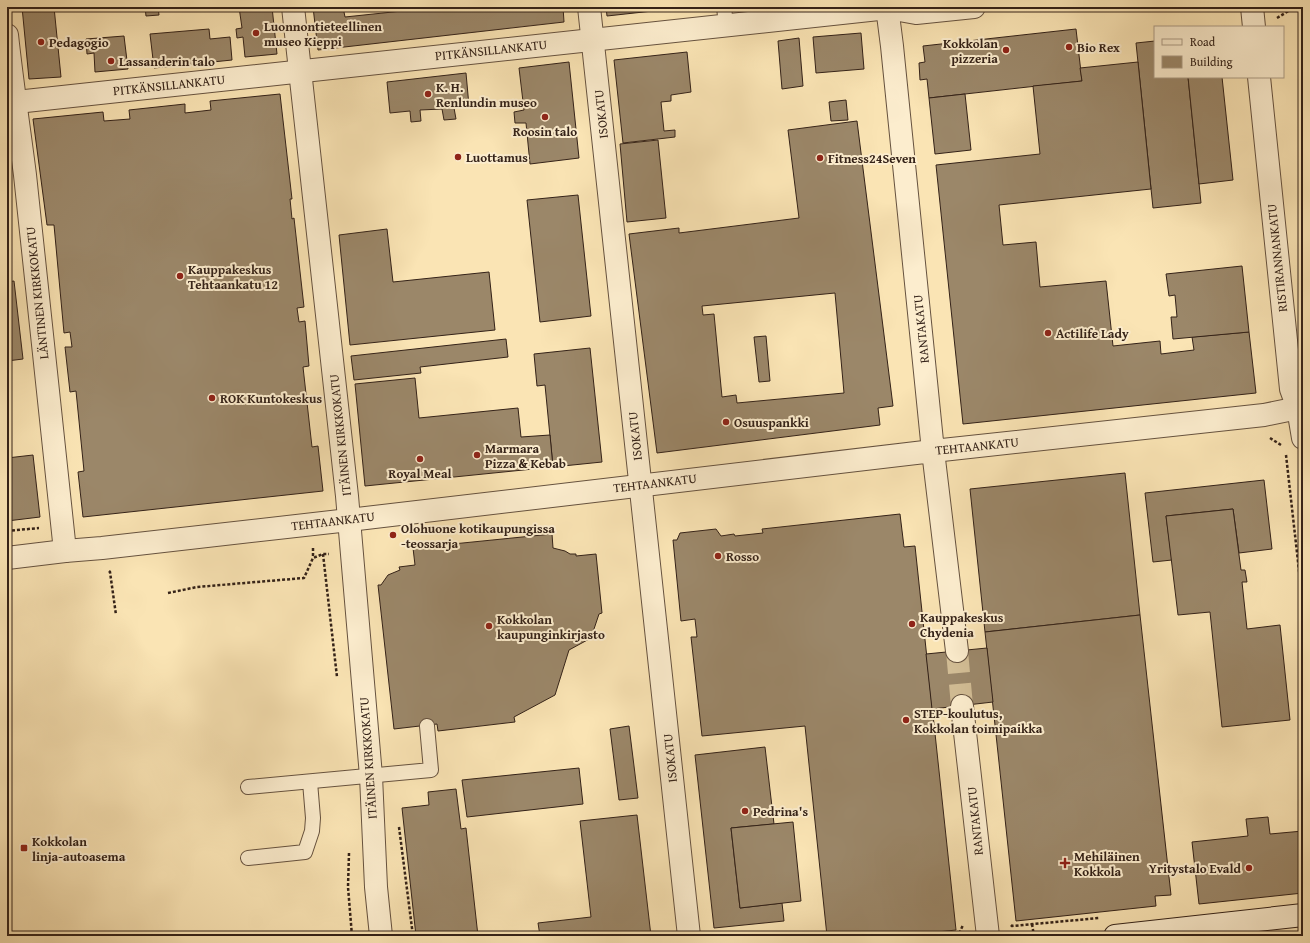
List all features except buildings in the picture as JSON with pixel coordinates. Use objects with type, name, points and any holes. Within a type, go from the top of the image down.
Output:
[{"type":"street","name":"ITÄINEN KIRKKOKATU","points":[[293,7],[349,520],[371,776],[376,887],[381,936]]},
{"type":"street","name":"ISOKATU","points":[[589,7],[689,936]]},
{"type":"street","name":"PITKÄNSILLANKATU","points":[[11,102],[593,40],[725,16],[888,8],[916,13],[974,7]]},
{"type":"street","points":[[1252,7],[1254,26]]},
{"type":"street","name":"RANTAKATU","points":[[888,8],[933,451],[956,651]]},
{"type":"street","name":"LÄNTINEN KIRKKOKATU","points":[[7,35],[11,102],[18,117],[25,175],[64,551]]},
{"type":"street","name":"RISTIRANNANKATU","points":[[1259,78],[1291,389],[1300,407],[1303,438]]},
{"type":"street","name":"TEHTAANKATU","points":[[7,558],[349,520],[933,451],[1264,415],[1300,407]]},
{"type":"street","name":"RANTAKATU","points":[[962,706],[988,936]]},
{"type":"street","points":[[1115,936],[1303,915]]},
{"type":"lane","points":[[248,787],[431,770],[427,726]]},
{"type":"lane","points":[[248,858],[305,852],[312,831],[313,818],[310,782]]},
{"type":"path","points":[[1276,23],[1275,19],[1295,7]]},
{"type":"path","points":[[1264,415],[1267,436],[1285,448],[1303,606]]},
{"type":"path","points":[[168,593],[197,587],[304,578],[313,558],[323,554],[352,553]]},
{"type":"path","points":[[323,554],[337,678]]},
{"type":"path","points":[[349,851],[348,887],[352,936]]},
{"type":"path","points":[[1032,924],[1034,936]]},
{"type":"tunnel","points":[[957,651],[962,706]]},
{"type":"place","name":"Luonnontieteellinen museo Kieppi","points":[[256,33]]},
{"type":"place","name":"Pedagogio","points":[[41,42]]},
{"type":"place","name":"Bio Rex","points":[[1069,47]]},
{"type":"place","name":"Kokkolan pizzeria","points":[[1006,50]]},
{"type":"place","name":"Lassanderin talo","points":[[111,61]]},
{"type":"place","name":"K. H. Renlundin museo","points":[[428,94]]},
{"type":"place","name":"Roosin talo","points":[[545,117]]},
{"type":"place","name":"Luottamus","points":[[458,157]]},
{"type":"place","name":"Fitness24Seven","points":[[820,158]]},
{"type":"place","name":"Kauppakeskus Tehtaankatu 12","points":[[180,276]]},
{"type":"place","name":"Actilife Lady","points":[[1048,333]]},
{"type":"place","name":"ROK Kuntokeskus","points":[[212,398]]},
{"type":"place","name":"Osuuspankki","points":[[726,422]]},
{"type":"place","name":"Marmara Pizza & Kebab","points":[[477,455]]},
{"type":"place","name":"Royal Meal","points":[[420,459]]},
{"type":"place","name":"Olohuone kotikaupungissa -teossarja","points":[[393,535]]},
{"type":"place","name":"Rosso","points":[[718,556]]},
{"type":"place","name":"Kauppakeskus Chydenia","points":[[912,624]]},
{"type":"place","name":"Kokkolan kaupunginkirjasto","points":[[489,626]]},
{"type":"place","name":"STEP-koulutus, Kokkolan toimipaikka","points":[[906,720]]},
{"type":"place","name":"Pedrina's","points":[[745,811]]},
{"type":"place","name":"Kokkolan linja-autoasema","points":[[24,848]]},
{"type":"place","name":"Mehiläinen Kokkola","points":[[1065,863]]},
{"type":"place","name":"Yritystalo Evald","points":[[1249,868]]}]
